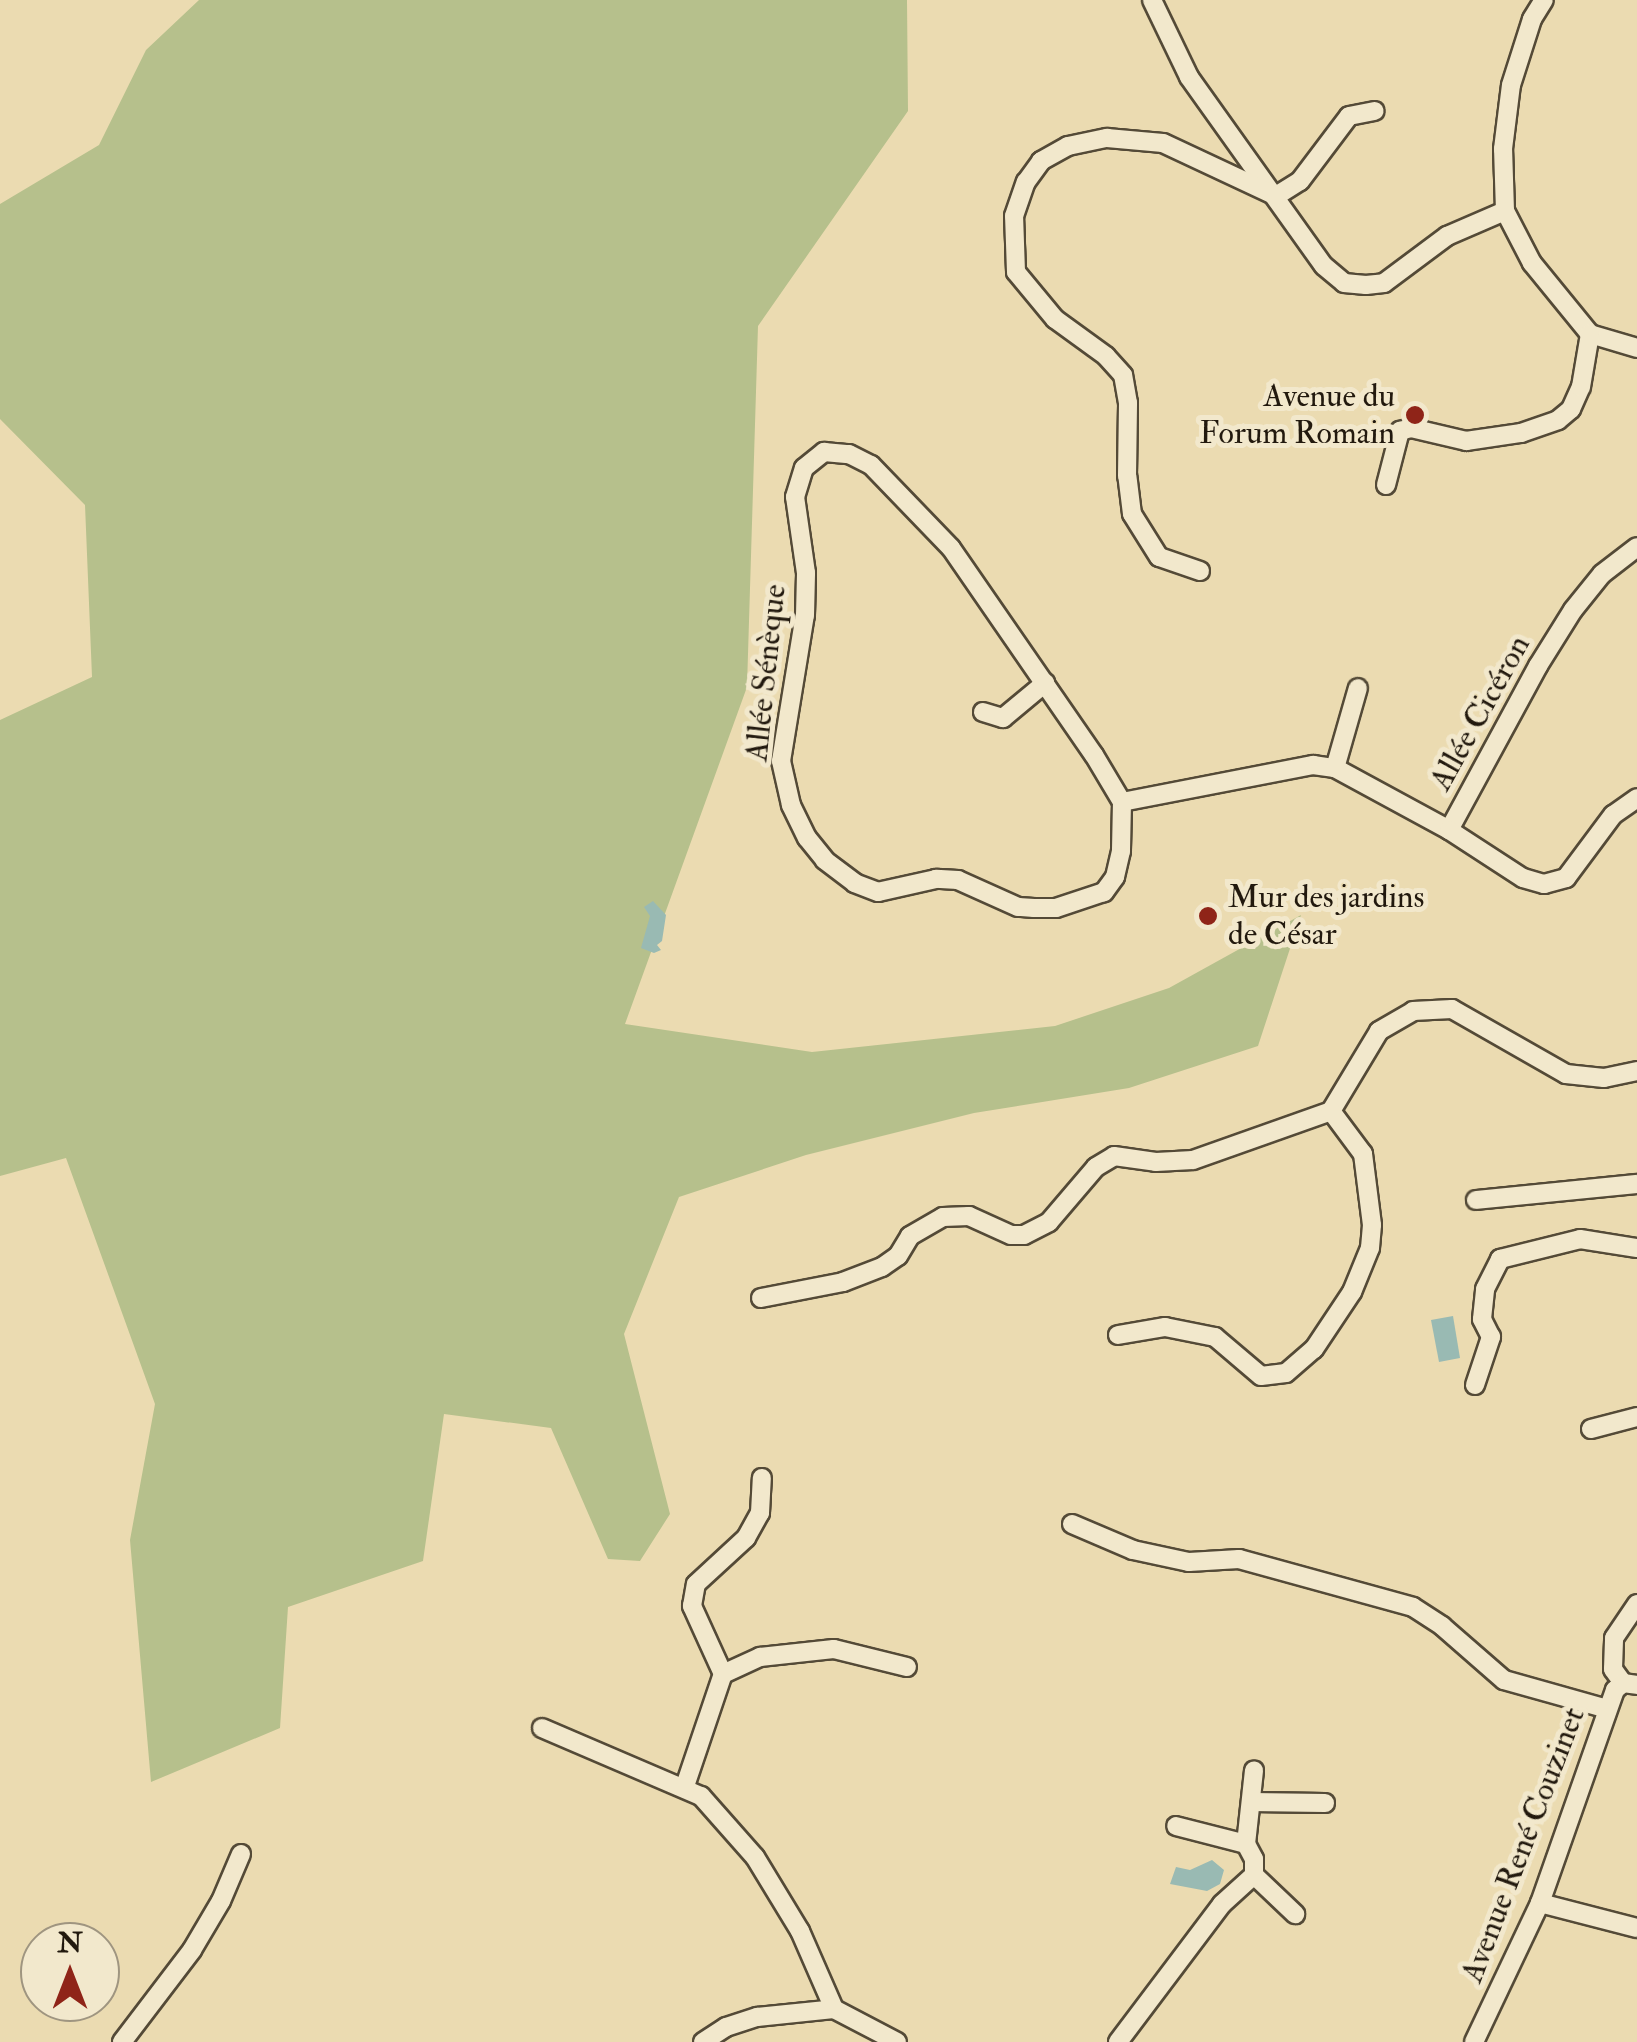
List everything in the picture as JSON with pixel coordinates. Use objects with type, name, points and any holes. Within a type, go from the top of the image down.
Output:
[{"type":"street","points":[[1152,0],[1189,77],[1324,266],[1344,283],[1384,283],[1447,236],[1505,211]]},
{"type":"street","points":[[1544,0],[1532,18],[1511,85],[1503,149],[1505,211],[1532,262],[1590,334],[1637,348]]},
{"type":"street","points":[[1276,196],[1300,181],[1349,116],[1376,111]]},
{"type":"street","points":[[1200,571],[1159,556],[1132,514],[1127,476],[1128,403],[1122,375],[1106,356],[1032,296],[1016,272],[1014,216],[1026,182],[1041,162],[1068,146],[1106,138],[1162,143],[1276,196]]},
{"type":"street","points":[[1386,484],[1400,431],[1411,428],[1466,441],[1521,433],[1558,420],[1572,409],[1581,386],[1590,334]]},
{"type":"street","name":"Allée Sénèque","points":[[824,452],[849,454],[871,466],[952,548],[1122,802],[1121,851],[1114,877],[1104,892],[1056,908],[1018,908],[958,880],[936,879],[878,892],[855,883],[826,860],[807,838],[791,805],[781,761],[804,614],[806,573],[794,497],[804,468],[824,452]]},
{"type":"street","name":"Allée Cicéron","points":[[1334,768],[1449,830],[1573,610],[1602,574],[1637,547]]},
{"type":"street","points":[[982,712],[1002,718],[1045,684]]},
{"type":"street","points":[[1122,802],[1313,764],[1334,768],[1358,688]]},
{"type":"street","points":[[1449,830],[1523,878],[1544,884],[1566,878],[1613,815],[1637,798]]},
{"type":"street","points":[[761,1298],[843,1282],[882,1267],[898,1256],[910,1236],[943,1217],[969,1216],[1024,1235],[1049,1222],[1096,1167],[1114,1156],[1156,1162],[1193,1160],[1332,1110],[1379,1030],[1396,1018],[1424,1010],[1452,1010],[1566,1074],[1604,1078],[1637,1071]]},
{"type":"street","points":[[1118,1335],[1165,1328],[1215,1337],[1261,1376],[1286,1373],[1314,1349],[1352,1292],[1370,1248],[1372,1225],[1363,1154],[1332,1110]]},
{"type":"street","points":[[1476,1200],[1637,1184]]},
{"type":"street","points":[[1475,1385],[1492,1337],[1482,1319],[1485,1289],[1500,1258],[1580,1239],[1637,1248]]},
{"type":"street","points":[[1591,1429],[1637,1417]]},
{"type":"street","points":[[686,1786],[723,1674],[692,1606],[696,1584],[746,1538],[760,1513],[762,1478]]},
{"type":"street","points":[[1072,1524],[1133,1550],[1189,1562],[1238,1558],[1413,1608],[1442,1626],[1504,1680],[1607,1709]]},
{"type":"street","points":[[1630,1684],[1613,1669],[1614,1638],[1637,1604]]},
{"type":"street","points":[[723,1674],[760,1657],[816,1650],[834,1650],[907,1667]]},
{"type":"street","name":"Avenue René Couzinet","points":[[1474,2042],[1540,1902],[1607,1709],[1630,1684]]},
{"type":"street","points":[[542,1728],[686,1786],[701,1796],[755,1857],[800,1931],[834,2009]]},
{"type":"street","points":[[1254,1770],[1246,1844],[1254,1859],[1254,1875],[1295,1914]]},
{"type":"street","points":[[1250,1802],[1325,1803]]},
{"type":"street","points":[[1176,1826],[1246,1844]]},
{"type":"street","points":[[122,2042],[192,1950],[221,1902],[241,1854]]},
{"type":"street","points":[[1118,2042],[1222,1904],[1254,1875]]},
{"type":"street","points":[[1540,1902],[1637,1928]]},
{"type":"street","points":[[702,2042],[726,2027],[758,2017],[834,2009],[897,2042]]},
{"type":"green space","points":[[199,0],[907,0],[908,111],[758,326],[747,687],[625,1024],[812,1052],[1055,1026],[1169,988],[1301,915],[1258,1046],[1129,1088],[974,1113],[806,1155],[679,1197],[624,1334],[670,1514],[640,1561],[608,1559],[551,1428],[444,1414],[423,1561],[288,1607],[280,1728],[151,1782],[130,1540],[155,1404],[66,1158],[0,1176],[0,720],[92,677],[85,505],[0,419],[0,204],[99,145],[146,50]]},
{"type":"water","points":[[653,901],[666,915],[662,941],[657,945],[661,950],[654,953],[641,948],[650,916],[644,907]]},
{"type":"water","points":[[1453,1316],[1460,1358],[1439,1362],[1431,1320]]},
{"type":"water","points":[[1212,1860],[1224,1870],[1220,1884],[1207,1891],[1170,1884],[1176,1867],[1190,1870]]},
{"type":"place","name":"Avenue du Forum Romain","points":[[1415,415]]},
{"type":"place","name":"Mur des jardins de César","points":[[1208,916]]}]
